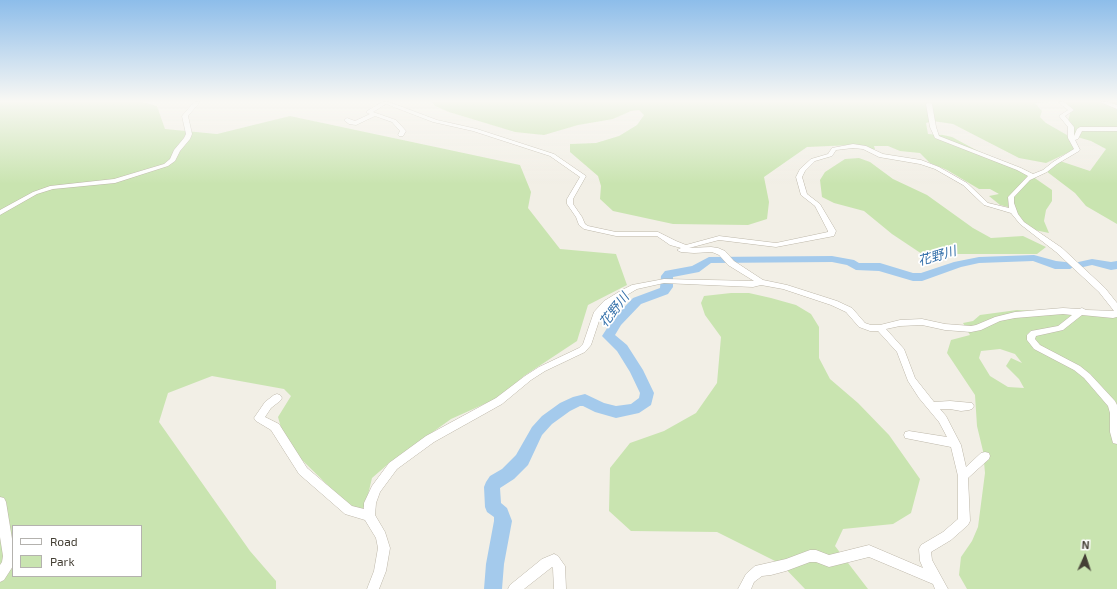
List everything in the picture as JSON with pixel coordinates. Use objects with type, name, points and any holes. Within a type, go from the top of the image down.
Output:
[{"type":"street","points":[[0,212],[31,195],[52,187],[115,181],[166,165],[173,160],[177,150],[187,139],[189,134],[188,129]]},
{"type":"street","points":[[401,135],[403,131],[402,129]]},
{"type":"street","points":[[474,129],[547,153],[583,176],[570,199],[570,204],[579,217],[582,225],[586,228],[616,234],[658,234],[673,243],[686,247],[718,238],[776,245],[831,234],[832,231],[818,205],[804,195],[799,177],[802,170],[814,160],[830,155],[834,149],[853,146],[864,147],[881,156],[921,162],[937,168],[965,184],[986,204],[1013,211]]},
{"type":"street","points":[[934,129],[937,137],[1019,169],[1032,176]]},
{"type":"street","points":[[1071,129],[1071,138],[1077,150],[1055,163],[1045,171],[1032,176],[1011,197],[1013,211],[1022,223],[1054,246],[1092,281],[1117,309]]},
{"type":"street","points":[[1071,138],[1076,138],[1080,129]]},
{"type":"street","points":[[650,234],[680,250],[694,252],[710,249],[719,252],[731,264],[761,282],[784,287],[834,303],[849,310],[862,325],[870,328],[880,328],[900,323],[922,322],[945,327],[971,329],[1010,316],[1063,311],[1082,311],[1113,315],[1117,314]]},
{"type":"street","points":[[376,588],[384,548],[381,536],[370,516],[370,503],[376,489],[392,466],[430,439],[499,401],[542,369],[582,350],[587,345],[597,314],[607,303],[635,287],[664,281],[753,284],[761,282]]},
{"type":"street","points":[[1082,311],[1060,328],[1034,333],[1031,335],[1031,340],[1037,347],[1077,368],[1087,376],[1112,404],[1115,413],[1115,432],[1117,440]]},
{"type":"street","points":[[880,328],[901,351],[911,379],[943,419],[955,443],[963,476],[964,521],[947,536],[925,549],[926,561],[940,584]]},
{"type":"street","points":[[277,398],[268,405],[259,418],[275,427],[303,471],[349,510],[370,516]]},
{"type":"street","points":[[932,406],[969,406]]},
{"type":"street","points":[[909,435],[955,443]]},
{"type":"street","points":[[963,476],[985,456]]},
{"type":"street","points":[[0,502],[9,556],[8,564],[0,576]]},
{"type":"street","points":[[744,589],[750,578],[758,570],[771,569],[786,565],[810,556],[816,556],[829,561],[869,551],[940,584]]},
{"type":"street","points":[[514,589],[546,564],[554,560],[559,566],[560,589]]},
{"type":"green space","points":[[0,129],[170,129],[217,134],[235,129],[353,129],[520,165],[531,192],[528,208],[560,249],[616,254],[627,285],[588,305],[577,341],[524,376],[500,397],[451,419],[387,465],[372,478],[367,499],[362,511],[349,506],[285,442],[278,417],[291,396],[284,389],[212,376],[168,393],[159,422],[250,551],[276,581],[276,589],[0,589]]},
{"type":"green space","points":[[507,129],[563,129],[544,135],[515,132]]},
{"type":"green space","points":[[630,129],[927,129],[928,134],[952,137],[989,157],[1029,174],[1052,190],[1052,201],[1046,210],[1044,221],[1049,233],[1030,229],[1008,207],[1000,205],[989,196],[999,194],[990,189],[979,189],[947,170],[930,163],[920,153],[900,151],[888,146],[874,146],[875,149],[871,150],[852,145],[807,147],[764,177],[769,202],[767,219],[748,225],[673,224],[613,211],[600,199],[601,186],[598,176],[570,152],[570,144],[596,143],[619,136]]},
{"type":"green space","points":[[964,129],[1057,129],[1067,135],[1069,140],[1078,148],[1046,163],[1019,158]]},
{"type":"green space","points":[[1073,129],[1117,129],[1117,224],[1086,206],[1075,193],[1046,171],[1060,161],[1090,171],[1106,149],[1091,141],[1074,136]]},
{"type":"green space","points":[[859,158],[870,162],[893,179],[927,195],[973,228],[991,238],[1023,236],[1046,247],[1037,254],[922,254],[892,234],[864,211],[834,203],[822,197],[820,180],[825,172],[845,159]]},
{"type":"green space","points":[[749,293],[771,298],[796,305],[811,314],[819,327],[819,358],[830,379],[858,403],[889,435],[920,479],[911,513],[893,524],[843,529],[835,546],[868,589],[805,589],[781,564],[717,532],[631,531],[609,511],[610,468],[630,443],[664,431],[696,413],[717,383],[721,337],[705,315],[701,303],[704,296]]},
{"type":"green space","points":[[1017,310],[1117,315],[1117,589],[967,589],[959,575],[961,557],[972,541],[978,527],[985,473],[983,451],[977,426],[975,395],[947,353],[951,340],[970,335],[963,323],[973,321],[980,315]],"holes":[[[1000,349],[1015,354],[1022,363],[1011,358],[1006,366],[1019,379],[1024,388],[1008,387],[990,376],[979,358],[981,351]]]},
{"type":"waterway","name":"花野川","points":[[493,589],[495,564],[503,521],[501,513],[493,507],[492,487],[496,481],[508,474],[522,460],[537,431],[547,420],[565,407],[578,401],[585,400],[600,408],[616,412],[634,409],[646,401],[647,393],[636,370],[622,348],[608,336],[617,322],[637,301],[664,291],[667,287],[667,276],[669,274],[695,269],[709,260],[832,259],[850,262],[856,266],[880,267],[913,277],[922,277],[958,264],[979,260],[1034,258],[1055,265],[1070,265]]},
{"type":"waterway","name":"花野川","points":[[1079,264],[1092,262],[1111,266],[1117,265]]}]
